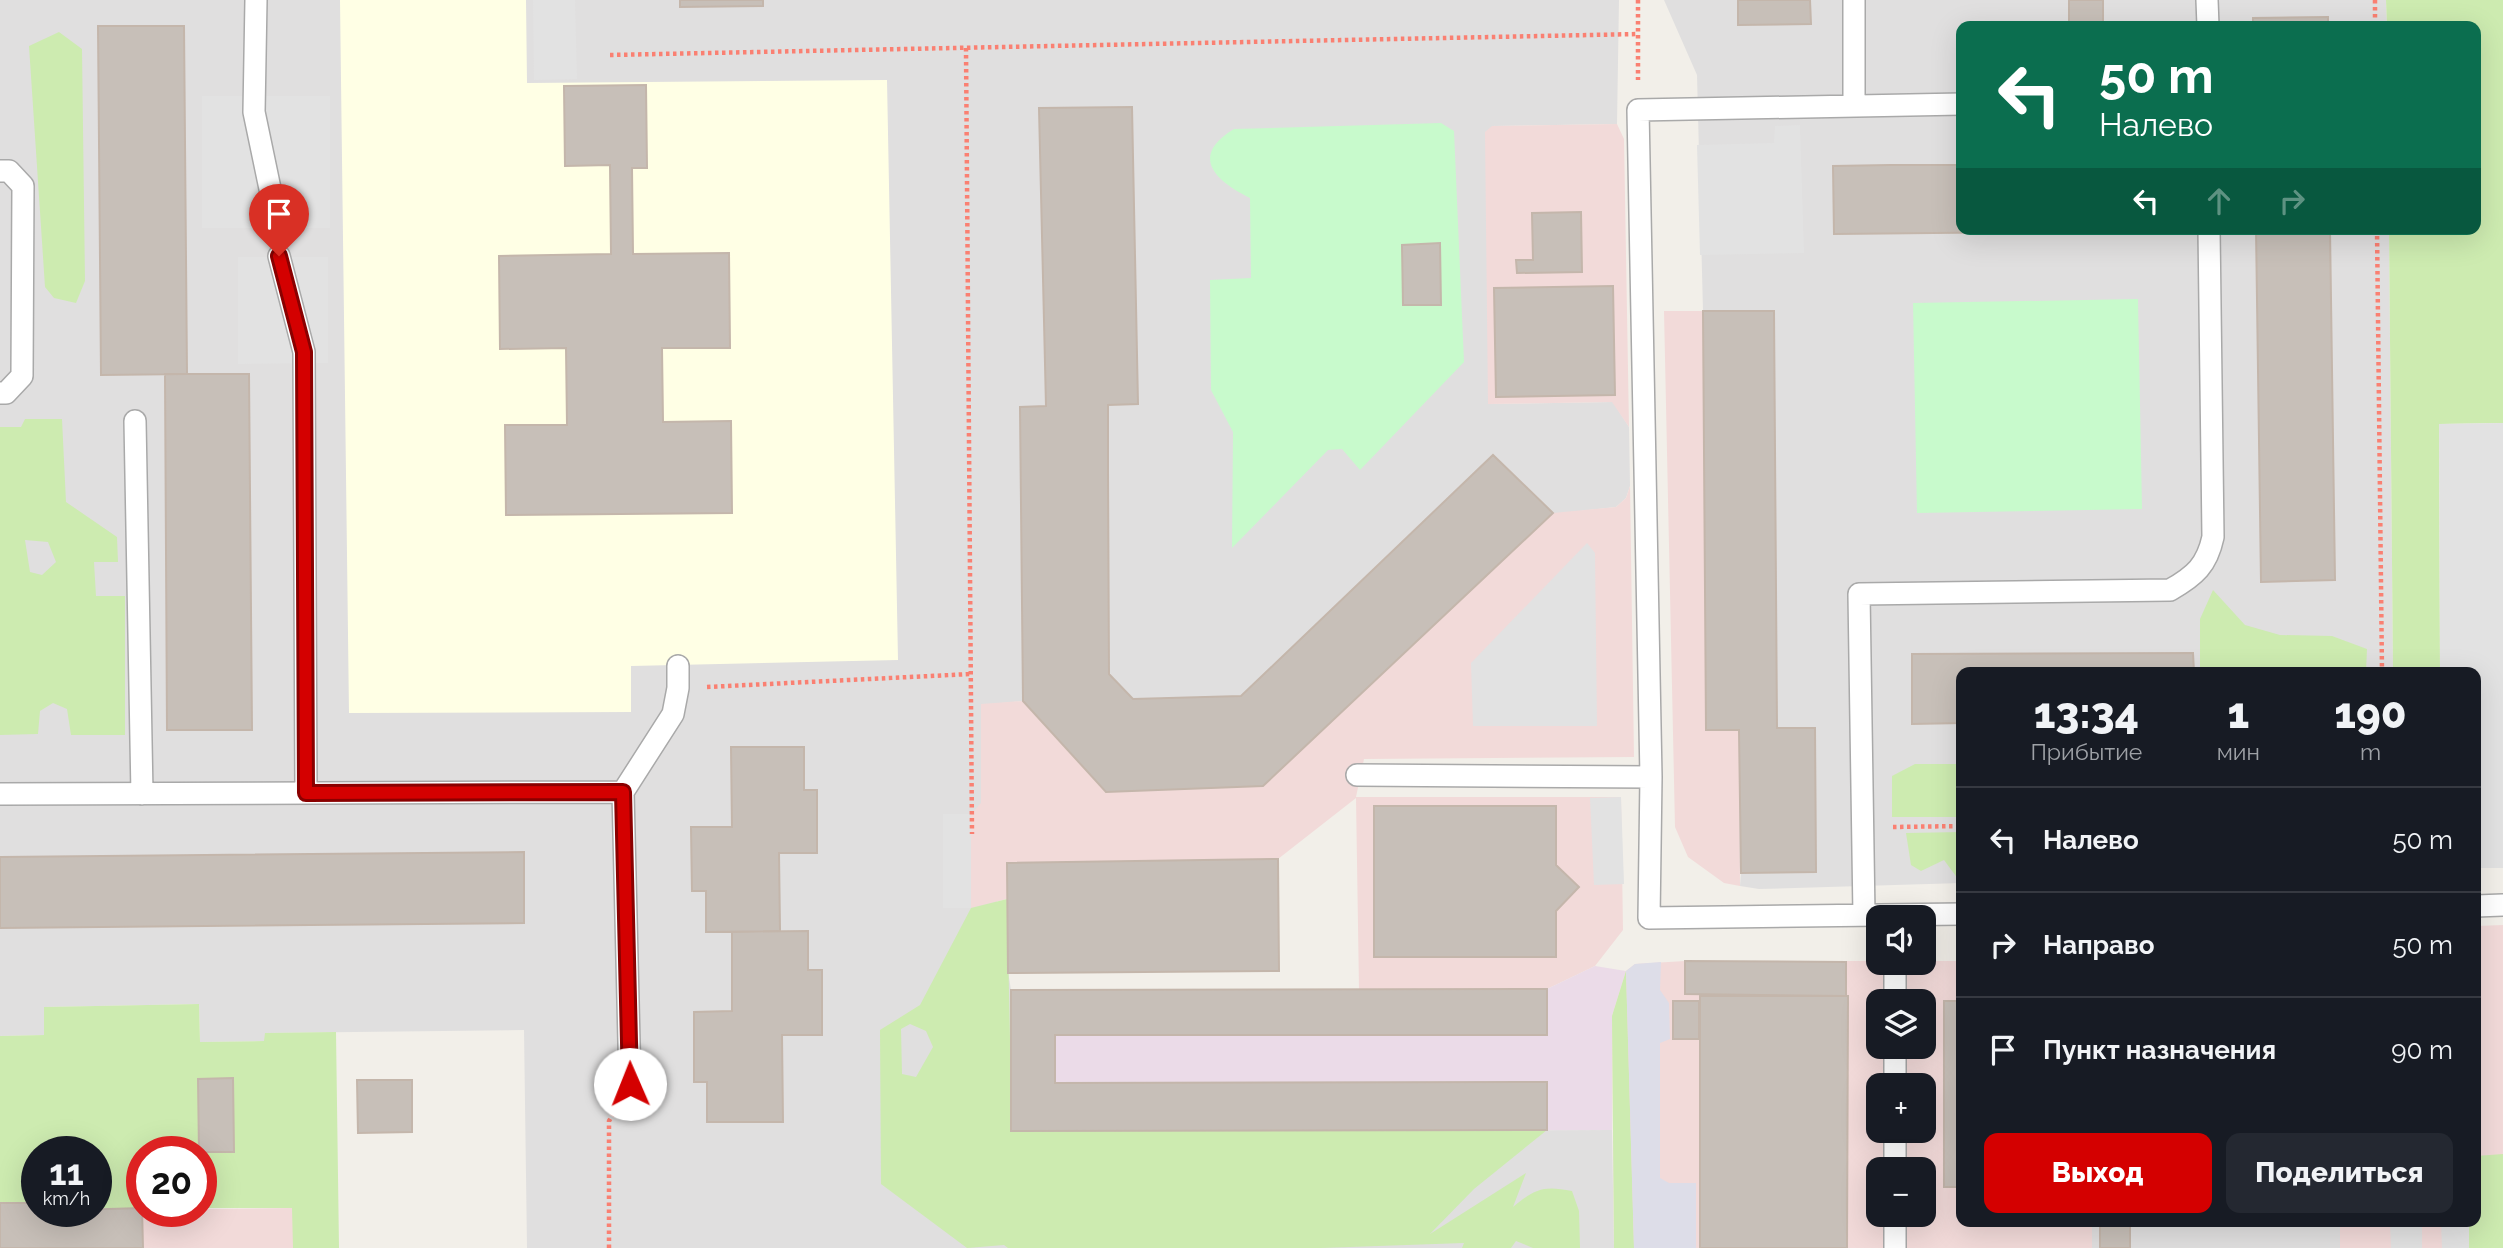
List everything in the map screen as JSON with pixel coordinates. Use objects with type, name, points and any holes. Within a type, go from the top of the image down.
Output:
[{"type":"lane","points":[[256,0],[254,112],[278,227]]},
{"type":"lane","points":[[1854,0],[1854,105]]},
{"type":"lane","points":[[2207,0],[2208,21]]},
{"type":"lane","points":[[1956,104],[1638,110],[1651,777],[1649,918],[1864,915],[1860,594],[2170,590],[2193,578],[2208,558],[2213,537],[2209,235]]},
{"type":"lane","points":[[0,171],[9,171],[23,186],[22,376],[6,393],[0,393]]},
{"type":"lane","points":[[279,256],[304,352],[306,793]]},
{"type":"lane","points":[[135,421],[142,794]]},
{"type":"lane","points":[[630,1084],[623,792],[673,714],[678,688],[678,666]]},
{"type":"lane","points":[[1357,775],[1651,777]]},
{"type":"lane","points":[[0,794],[623,792]]},
{"type":"lane","points":[[2481,906],[2503,905]]},
{"type":"lane","points":[[1936,915],[1956,914]]},
{"type":"lane","points":[[1895,1227],[1895,1248]]},
{"type":"path","points":[[1638,0],[1638,110]]},
{"type":"path","points":[[2375,0],[2375,21]]},
{"type":"path","points":[[610,55],[1638,34]]},
{"type":"path","points":[[966,48],[972,834]]},
{"type":"path","points":[[2377,235],[2382,667]]},
{"type":"path","points":[[678,688],[971,674]]},
{"type":"path","points":[[1863,827],[1956,826]]},
{"type":"path","points":[[609,1248],[609,1121],[630,1084]]},
{"type":"shaded area","points":[[0,0],[1619,0],[1617,124],[1492,126],[1488,404],[1613,402],[1629,427],[1630,486],[1626,498],[1616,507],[1552,514],[1263,786],[1106,792],[1023,701],[981,705],[981,803],[1011,990],[1012,1131],[1612,1130],[1614,1248],[527,1248],[524,1030],[266,1033],[265,1041],[200,1042],[199,1004],[45,1007],[45,1035],[0,1036]]},
{"type":"shaded area","points":[[340,0],[526,0],[527,83],[887,80],[898,660],[631,666],[631,712],[349,713]]},
{"type":"shaded area","points":[[533,0],[575,0],[577,79],[534,80]]},
{"type":"shaded area","points":[[1664,0],[2386,0],[2387,21],[1956,21],[1956,235],[2389,235],[2393,667],[1956,667],[1956,883],[1759,889],[1740,886],[1741,873],[1706,730],[1703,311],[1697,75]]},
{"type":"shaded area","points":[[202,96],[330,96],[330,228],[202,228]]},
{"type":"shaded area","points":[[1617,124],[1624,139],[1629,427],[1612,402],[1488,404],[1485,132],[1492,126]]},
{"type":"shaded area","points":[[1800,125],[1804,253],[1700,255],[1697,145],[1774,143],[1775,126]]},
{"type":"shaded area","points":[[238,257],[328,257],[328,363],[238,364]]},
{"type":"shaded area","points":[[1664,311],[1703,311],[1706,729],[1739,730],[1740,886],[1724,883],[1688,857],[1675,827]]},
{"type":"shaded area","points":[[2503,423],[2503,868],[2481,868],[2481,667],[2440,667],[2439,424]]},
{"type":"shaded area","points":[[1630,486],[1634,757],[1364,759],[1356,797],[1621,797],[1623,930],[1595,966],[1547,989],[1359,989],[1356,798],[1278,859],[1007,863],[1007,899],[971,908],[943,908],[943,814],[971,814],[981,803],[981,704],[1023,701],[1106,792],[1263,786],[1553,513],[1616,507],[1626,498]]},
{"type":"shaded area","points":[[1587,543],[1595,553],[1597,726],[1473,726],[1471,663]]},
{"type":"shaded area","points":[[1621,797],[1624,884],[1594,885],[1590,798]]},
{"type":"shaded area","points":[[943,814],[971,814],[971,908],[943,908]]},
{"type":"shaded area","points":[[2503,925],[2503,1248],[2340,1248],[2340,1227],[2481,1227],[2481,926]]},
{"type":"shaded area","points":[[1685,961],[1866,961],[1866,975],[1936,975],[1936,961],[1956,961],[1956,1227],[2092,1227],[2092,1248],[1614,1248],[1612,1016],[1626,971],[1635,964]]},
{"type":"shaded area","points":[[1661,962],[1660,990],[1669,1003],[1670,1039],[1660,1043],[1660,1178],[1669,1183],[1696,1183],[1696,1248],[1634,1248],[1626,971],[1635,964]]},
{"type":"shaded area","points":[[1595,966],[1626,971],[1612,1016],[1612,1130],[1011,1131],[1011,990],[1547,989]]},
{"type":"shaded area","points":[[0,1203],[21,1208],[21,1227],[112,1227],[112,1210],[126,1210],[126,1227],[217,1227],[217,1209],[293,1208],[293,1248],[0,1248]]},
{"type":"shaded area","points":[[2092,1227],[2340,1227],[2340,1248],[2092,1248]]},
{"type":"shaded area","points":[[2390,1227],[2422,1227],[2422,1248],[2391,1248]]},
{"type":"shaded area","points":[[2441,1227],[2469,1227],[2469,1248],[2442,1248]]},
{"type":"green space","points":[[2386,0],[2503,0],[2503,423],[2439,424],[2440,667],[2393,667],[2389,235],[2481,235],[2481,21],[2387,21]]},
{"type":"green space","points":[[59,32],[82,49],[85,281],[76,303],[54,298],[45,287],[29,46]]},
{"type":"green space","points":[[1441,123],[1454,131],[1464,362],[1360,470],[1342,449],[1328,450],[1232,548],[1233,432],[1211,390],[1210,280],[1251,278],[1250,198],[1218,176],[1210,158],[1220,139],[1234,129]],"holes":[[[1439,243],[1441,304],[1403,305],[1402,245]]]},
{"type":"green space","points":[[2138,299],[2142,509],[1917,513],[1913,303]]},
{"type":"green space","points":[[25,419],[62,419],[66,502],[117,537],[118,562],[94,562],[96,596],[125,596],[125,735],[71,735],[67,709],[53,703],[40,711],[38,734],[0,735],[0,427],[21,427]],"holes":[[[25,540],[48,542],[56,562],[42,575],[30,572]]]},
{"type":"green space","points":[[2213,590],[2245,625],[2280,635],[2332,636],[2367,649],[2366,667],[2200,667],[2200,619]]},
{"type":"green space","points":[[1915,764],[1956,764],[1956,817],[1892,817],[1892,776]]},
{"type":"green space","points":[[1956,832],[1956,876],[1944,860],[1921,871],[1911,865],[1906,833]]},
{"type":"green space","points":[[1007,899],[1012,1131],[1547,1130],[1474,1189],[1430,1234],[1526,1173],[1513,1207],[1540,1190],[1554,1188],[1572,1191],[1579,1211],[1580,1248],[1533,1248],[1516,1241],[1511,1248],[1462,1248],[1464,1243],[1321,1248],[1008,1248],[1004,1245],[967,1248],[881,1184],[880,1030],[920,1005],[971,908]],"holes":[[[910,1024],[926,1031],[933,1047],[916,1077],[902,1074],[901,1029]]]},
{"type":"green space","points":[[1626,971],[1634,1248],[1614,1248],[1612,1016]]},
{"type":"green space","points":[[199,1004],[200,1042],[264,1041],[265,1033],[336,1032],[339,1248],[293,1248],[292,1208],[217,1208],[217,1136],[126,1136],[126,1208],[112,1208],[112,1136],[21,1136],[21,1203],[0,1203],[0,1036],[44,1035],[44,1007]]},
{"type":"green space","points":[[2503,1154],[2503,1248],[2469,1248],[2469,1227],[2481,1227],[2481,1156]]},
{"type":"building","points":[[680,0],[763,0],[763,6],[680,7]]},
{"type":"building","points":[[1738,0],[1810,0],[1811,24],[1738,25]]},
{"type":"building","points":[[2069,0],[2103,0],[2103,21],[2069,21]]},
{"type":"building","points":[[2328,17],[2328,21],[2253,21],[2253,18]]},
{"type":"building","points":[[98,26],[184,26],[187,374],[101,375]]},
{"type":"building","points":[[646,85],[647,168],[632,168],[633,254],[729,253],[730,348],[662,348],[663,422],[731,421],[732,513],[506,515],[505,425],[567,425],[566,348],[500,349],[499,256],[611,254],[610,165],[565,166],[564,86]]},
{"type":"building","points":[[1132,107],[1138,404],[1108,405],[1108,472],[1109,674],[1133,699],[1241,696],[1493,455],[1553,513],[1263,786],[1106,792],[1023,701],[1020,407],[1046,406],[1039,108]]},
{"type":"building","points":[[1956,165],[1956,233],[1834,234],[1833,166]]},
{"type":"building","points":[[1581,212],[1582,272],[1517,273],[1516,260],[1533,260],[1532,213]]},
{"type":"building","points":[[2256,235],[2330,235],[2335,580],[2261,582]]},
{"type":"building","points":[[1440,243],[1441,305],[1403,305],[1402,245]]},
{"type":"building","points":[[1613,286],[1615,395],[1496,397],[1494,288]]},
{"type":"building","points":[[1703,311],[1774,311],[1777,728],[1815,728],[1816,872],[1741,873],[1739,730],[1706,730]]},
{"type":"building","points":[[165,374],[249,374],[252,730],[167,730]]},
{"type":"building","points":[[2193,653],[2194,667],[1956,667],[1956,723],[1912,724],[1912,654]]},
{"type":"building","points":[[731,747],[804,747],[804,790],[817,790],[817,853],[779,853],[780,931],[706,932],[706,891],[692,891],[691,827],[732,827]]},
{"type":"building","points":[[1374,806],[1556,806],[1556,865],[1579,887],[1556,911],[1556,957],[1374,957]]},
{"type":"building","points":[[524,852],[524,923],[0,928],[0,857]]},
{"type":"building","points":[[1278,859],[1279,971],[1008,973],[1007,863]]},
{"type":"building","points":[[808,931],[808,970],[822,970],[822,1035],[782,1035],[783,1122],[707,1122],[707,1082],[694,1082],[694,1012],[732,1011],[732,932]]},
{"type":"building","points":[[1685,961],[1846,962],[1846,996],[1685,994]]},
{"type":"building","points":[[1547,989],[1547,1035],[1055,1035],[1055,1083],[1547,1082],[1547,1130],[1011,1131],[1011,990]]},
{"type":"building","points":[[1700,996],[1848,996],[1847,1248],[1700,1248]]},
{"type":"building","points":[[1673,1001],[1699,1001],[1699,1039],[1673,1039]]},
{"type":"building","points":[[1944,1001],[1956,1001],[1956,1187],[1944,1187]]},
{"type":"building","points":[[233,1078],[234,1152],[217,1152],[217,1136],[199,1136],[198,1079]]},
{"type":"building","points":[[357,1080],[412,1080],[412,1132],[358,1133]]},
{"type":"building","points":[[0,1203],[21,1203],[21,1227],[112,1227],[112,1209],[126,1208],[126,1227],[142,1227],[143,1248],[0,1248]]},
{"type":"building","points":[[2100,1227],[2130,1227],[2130,1248],[2100,1248]]},
{"type":"route","points":[[279,256],[304,352],[306,793],[623,792],[630,1084]]}]
